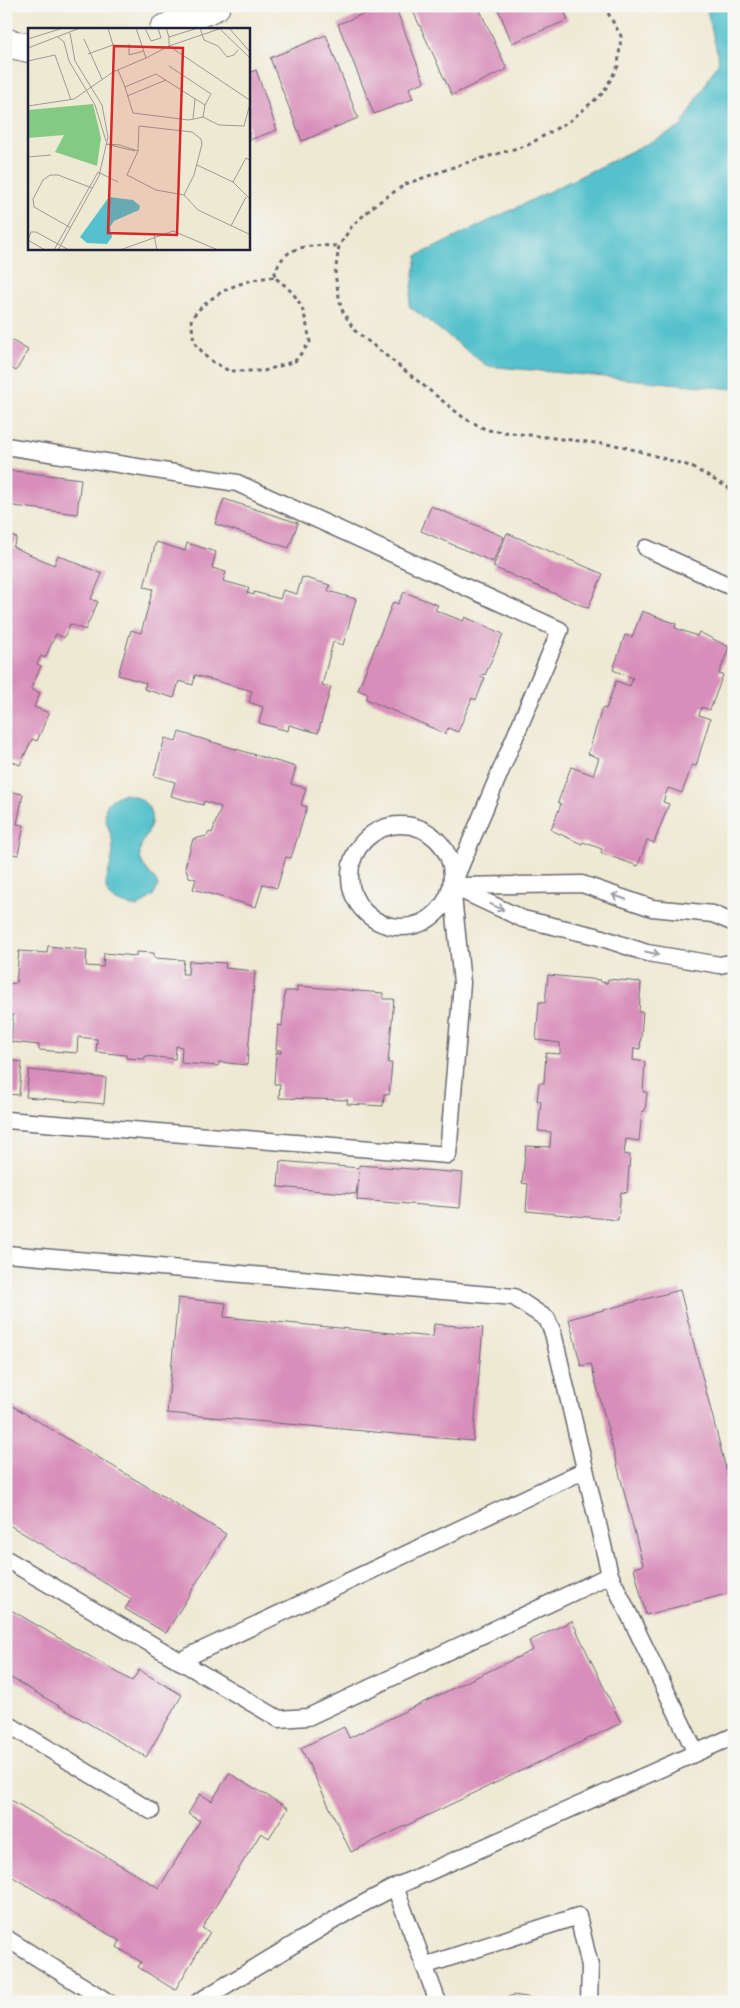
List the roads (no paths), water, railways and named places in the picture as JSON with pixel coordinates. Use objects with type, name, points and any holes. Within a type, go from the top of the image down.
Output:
[{"type":"street","points":[[166,28],[216,6]]},
{"type":"street","points":[[6,43],[28,48]]},
{"type":"lane","points":[[6,446],[237,483],[560,630],[452,886],[440,910],[418,926],[391,928],[366,916],[351,894],[349,866],[361,842],[368,837],[384,827],[411,825],[435,837],[450,859],[452,886],[462,983],[448,1155],[6,1120]]},
{"type":"lane","points":[[646,548],[734,588]]},
{"type":"lane","points":[[452,886],[582,884],[652,908],[713,914],[734,923]]},
{"type":"lane","points":[[452,886],[523,919],[596,936],[647,952],[720,965],[734,962]]},
{"type":"lane","points":[[6,1254],[514,1297],[547,1319],[586,1470],[610,1575],[696,1753]]},
{"type":"lane","points":[[179,1661],[586,1470]]},
{"type":"lane","points":[[6,1559],[279,1718],[308,1717],[610,1575]]},
{"type":"lane","points":[[6,1723],[151,1811]]},
{"type":"lane","points":[[198,2002],[351,1910],[395,1887],[734,1736]]},
{"type":"lane","points":[[395,1887],[438,2002]]},
{"type":"lane","points":[[424,1966],[578,1916],[590,1966],[589,2002]]},
{"type":"lane","points":[[6,1938],[108,2002]]},
{"type":"water","points":[[706,6],[734,6],[734,389],[487,366],[409,306],[417,256],[681,127],[719,61]]},
{"type":"water","points":[[122,794],[134,796],[144,802],[151,816],[150,827],[141,847],[140,856],[141,861],[158,886],[154,895],[138,907],[112,898],[107,892],[106,885],[113,847],[105,811],[112,799]]}]
